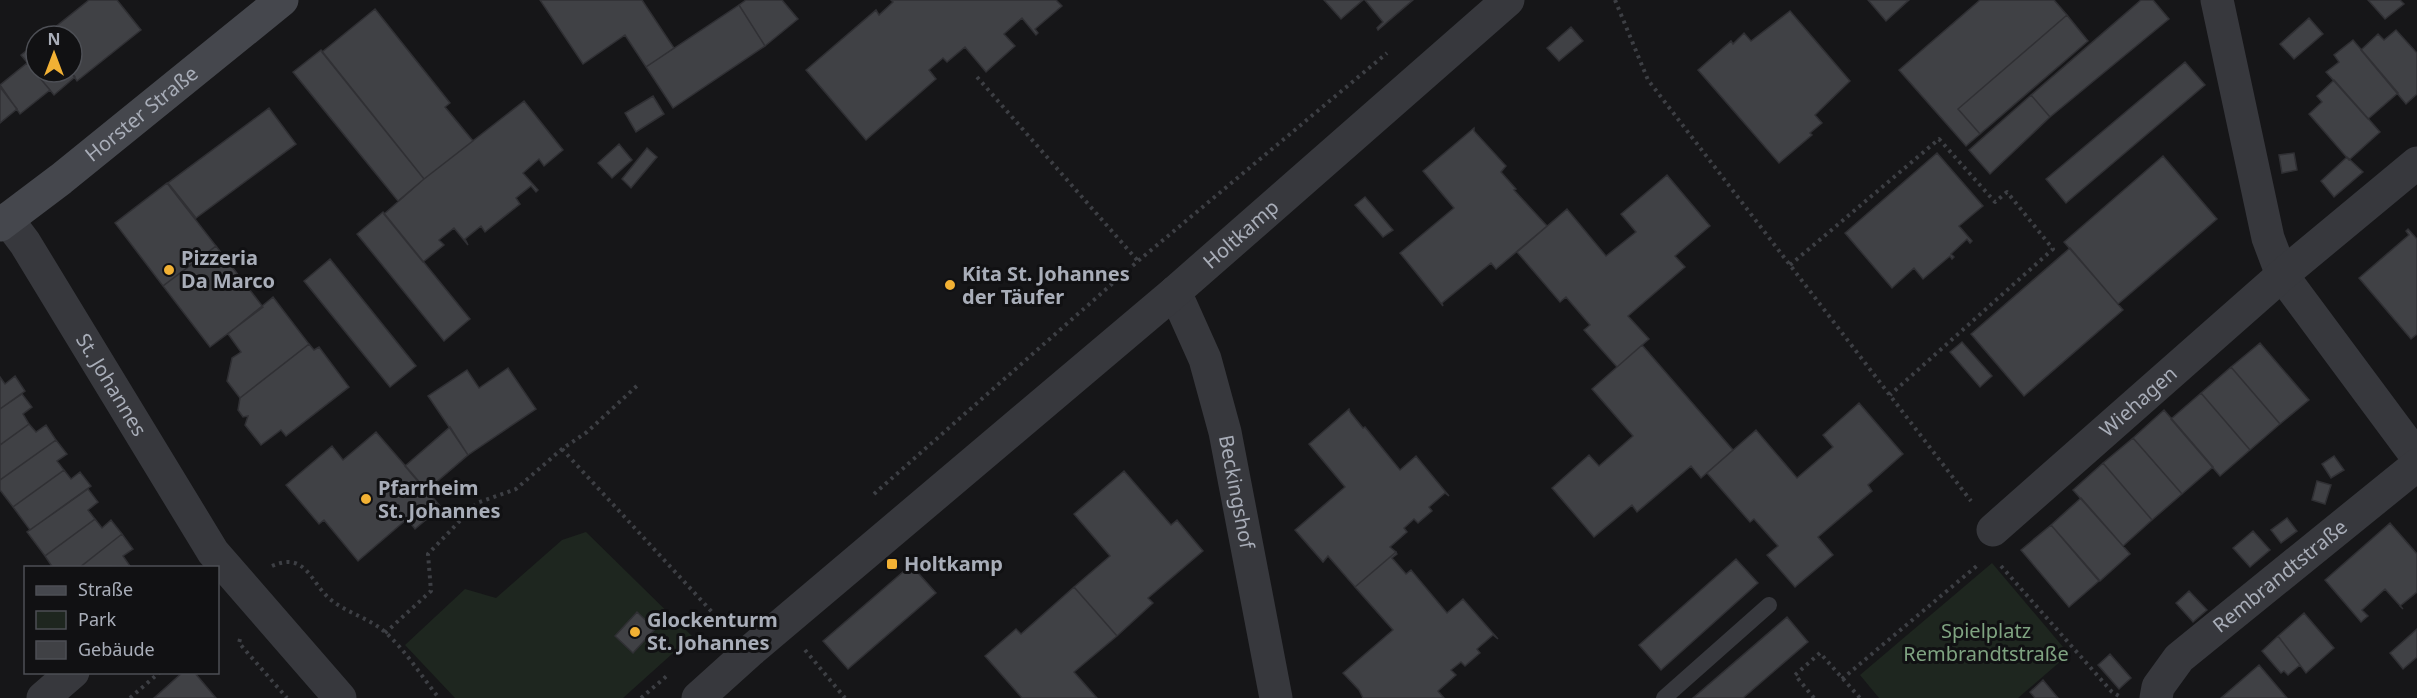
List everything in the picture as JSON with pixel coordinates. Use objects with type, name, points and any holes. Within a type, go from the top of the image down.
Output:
[{"type":"street","name":"Horster Straße","points":[[4,222],[61,179],[282,0]]},
{"type":"street","name":"Holtkamp","points":[[698,698],[749,652],[1175,292],[1508,0]]},
{"type":"street","points":[[2217,0],[2268,238],[2282,275],[2417,457]]},
{"type":"street","name":"Wiehagen","points":[[1992,542],[2282,275],[2417,163]]},
{"type":"street","name":"St. Johannes","points":[[4,222],[25,243],[204,560]]},
{"type":"street","name":"Beckingshof","points":[[1175,292],[1205,359],[1225,432],[1276,698]]},
{"type":"street","name":"Rembrandtstraße","points":[[2156,698],[2158,687],[2179,658],[2417,465]]},
{"type":"street","name":"St. Johannes","points":[[219,571],[244,589],[340,698]]},
{"type":"street","points":[[43,698],[71,674]]},
{"type":"lane","points":[[1664,698],[1768,605]]},
{"type":"path","points":[[1615,0],[1648,80],[1890,396],[1992,542],[2112,692],[2124,698]]},
{"type":"path","points":[[868,500],[1138,261],[1393,49]]},
{"type":"path","points":[[977,77],[1138,261]]},
{"type":"path","points":[[1790,265],[1939,139],[1995,202],[2007,192],[2053,249],[1890,396]]},
{"type":"path","points":[[385,633],[431,591],[428,554],[477,503],[516,489],[562,448],[587,432],[640,383]]},
{"type":"path","points":[[562,448],[749,652]]},
{"type":"path","points":[[1842,679],[1992,542]]},
{"type":"path","points":[[244,589],[270,567],[281,562],[299,564],[330,599],[385,633],[439,698]]},
{"type":"path","points":[[783,624],[845,698]]},
{"type":"path","points":[[716,633],[725,626]]},
{"type":"path","points":[[1814,698],[1796,675],[1820,653],[1860,698]]},
{"type":"path","points":[[641,698],[675,669]]},
{"type":"path","points":[[130,698],[158,674]]},
{"type":"green space","points":[[586,532],[692,636],[623,698],[455,698],[405,645],[465,589],[496,598],[562,540]]},
{"type":"green space","name":"Spielplatz Rembrandtstraße","points":[[1992,563],[2069,654],[2018,698],[1879,698],[1860,675]]},
{"type":"building","points":[[89,0],[117,0],[141,30],[84,75],[84,24],[59,24]]},
{"type":"building","points":[[540,0],[642,0],[674,48],[646,67],[625,35],[583,64]]},
{"type":"building","points":[[746,0],[782,0],[798,19],[765,46],[739,5]]},
{"type":"building","points":[[891,0],[1056,0],[1062,6],[1035,29],[1038,33],[1036,35],[1022,18],[1004,34],[1015,46],[986,72],[965,47],[947,62],[943,58],[929,70],[936,79],[866,140],[806,70],[876,10],[879,15],[893,2]]},
{"type":"building","points":[[1324,0],[1363,0],[1341,19]]},
{"type":"building","points":[[1365,0],[1413,0],[1378,30],[1377,28],[1383,22]]},
{"type":"building","points":[[1868,0],[1909,0],[1886,21]]},
{"type":"building","points":[[1980,0],[2054,0],[2067,15],[1958,109],[1980,134],[1966,146],[1899,70]]},
{"type":"building","points":[[2141,0],[2153,0],[2169,19],[2050,117],[2031,95]]},
{"type":"building","points":[[2368,0],[2400,0],[2404,4],[2385,19]]},
{"type":"building","points":[[739,5],[765,46],[673,108],[646,67]]},
{"type":"building","points":[[375,9],[450,103],[445,107],[473,141],[424,179],[322,52]]},
{"type":"building","points":[[1790,11],[1850,81],[1815,115],[1822,123],[1810,133],[1812,135],[1779,163],[1698,70],[1731,41],[1733,44],[1744,33],[1751,41]]},
{"type":"building","points":[[2067,15],[2088,41],[1980,134],[1958,109]]},
{"type":"building","points":[[2309,18],[2323,34],[2294,59],[2280,44]]},
{"type":"building","points":[[1571,27],[1583,41],[1559,61],[1547,48]]},
{"type":"building","points":[[2396,30],[2417,53],[2417,94],[2406,104],[2361,50],[2378,34],[2384,40]]},
{"type":"building","points":[[2353,40],[2398,93],[2368,119],[2326,72],[2339,62],[2334,55]]},
{"type":"building","points":[[321,50],[424,179],[398,201],[293,72]]},
{"type":"building","points":[[2185,62],[2205,85],[2066,203],[2046,179]]},
{"type":"building","points":[[24,65],[24,84],[45,84],[50,90],[20,114],[0,85]]},
{"type":"building","points":[[2334,80],[2380,132],[2349,160],[2309,114],[2322,102],[2317,96]]},
{"type":"building","points":[[45,84],[67,84],[54,95]]},
{"type":"building","points":[[0,87],[17,109],[0,123]]},
{"type":"building","points":[[2031,95],[2050,117],[1990,174],[1969,150]]},
{"type":"building","points":[[653,96],[664,114],[636,132],[625,113]]},
{"type":"building","points":[[524,101],[563,150],[544,166],[539,159],[523,173],[538,190],[536,192],[531,186],[516,198],[520,204],[485,232],[481,226],[465,239],[468,245],[454,228],[439,240],[444,245],[423,262],[384,214],[424,179]]},
{"type":"building","points":[[269,108],[296,144],[196,218],[168,183]]},
{"type":"building","points":[[1474,128],[1474,131],[1506,166],[1501,172],[1516,189],[1514,190],[1547,226],[1496,269],[1491,263],[1442,303],[1443,306],[1400,253],[1454,208],[1423,171]]},
{"type":"building","points":[[619,144],[632,160],[612,178],[598,163]]},
{"type":"building","points":[[647,148],[657,157],[631,188],[622,179]]},
{"type":"building","points":[[1937,153],[1983,206],[1959,226],[1972,241],[1970,243],[1967,239],[1951,254],[1954,257],[1952,259],[1950,256],[1923,279],[1914,268],[1892,288],[1845,233]]},
{"type":"building","points":[[2294,153],[2297,170],[2282,173],[2279,155]]},
{"type":"building","points":[[2163,156],[2217,219],[2118,304],[2064,242]]},
{"type":"building","points":[[2347,157],[2363,172],[2334,197],[2321,181]]},
{"type":"building","points":[[1667,175],[1710,226],[1675,256],[1685,267],[1628,316],[1649,339],[1617,367],[1584,330],[1590,325],[1566,297],[1560,302],[1517,252],[1567,209],[1606,256],[1636,232],[1621,214]]},
{"type":"building","points":[[167,183],[216,246],[163,286],[115,223]]},
{"type":"building","points":[[1365,197],[1393,230],[1383,237],[1355,205]]},
{"type":"building","points":[[383,212],[470,319],[444,341],[357,234]]},
{"type":"building","points":[[2408,229],[2417,239],[2417,334],[2411,339],[2359,278],[2409,235],[2406,231]]},
{"type":"building","points":[[216,246],[263,307],[210,347],[163,286]]},
{"type":"building","points":[[2070,248],[2123,310],[2024,396],[1971,334]]},
{"type":"building","points":[[330,259],[416,366],[390,387],[304,281]]},
{"type":"building","points":[[273,297],[309,344],[240,398],[227,381],[232,358],[241,352],[228,334]]},
{"type":"building","points":[[1962,342],[1992,376],[1980,387],[1950,352]]},
{"type":"building","points":[[2260,343],[2309,400],[2280,424],[2231,367]]},
{"type":"building","points":[[309,344],[314,350],[319,347],[349,387],[286,436],[281,430],[261,445],[245,425],[248,416],[243,417],[238,410],[240,398]]},
{"type":"building","points":[[1642,345],[1733,450],[1701,478],[1691,466],[1637,512],[1632,505],[1594,537],[1552,488],[1589,455],[1599,466],[1633,436],[1592,389]]},
{"type":"building","points":[[2231,367],[2280,424],[2250,450],[2201,393]]},
{"type":"building","points":[[508,368],[536,409],[468,455],[428,396],[467,370],[479,388]]},
{"type":"building","points":[[15,376],[25,391],[0,409],[0,377],[5,384]]},
{"type":"building","points":[[2201,393],[2250,450],[2220,476],[2171,419]]},
{"type":"building","points":[[22,394],[32,407],[23,414],[29,424],[0,445],[0,409]]},
{"type":"building","points":[[1859,403],[1903,454],[1868,485],[1872,491],[1818,537],[1833,555],[1795,587],[1767,555],[1778,546],[1754,519],[1750,522],[1707,473],[1756,430],[1797,478],[1833,447],[1823,435]]},
{"type":"building","points":[[1349,409],[1400,470],[1416,456],[1449,496],[1445,493],[1429,507],[1432,511],[1418,523],[1414,519],[1404,528],[1407,532],[1390,547],[1396,552],[1355,587],[1328,556],[1323,562],[1295,530],[1345,487],[1309,444]]},
{"type":"building","points":[[2164,410],[2213,467],[2182,494],[2133,438]]},
{"type":"building","points":[[29,424],[36,432],[46,425],[56,440],[0,480],[0,445]]},
{"type":"building","points":[[450,427],[468,455],[426,491],[405,466]]},
{"type":"building","name":"Pfarrheim St. Johannes","points":[[376,432],[441,507],[415,529],[407,519],[358,561],[324,520],[319,524],[286,485],[332,446],[343,460]]},
{"type":"building","points":[[2133,438],[2182,494],[2152,520],[2103,463]]},
{"type":"building","points":[[56,440],[67,454],[57,461],[64,470],[13,507],[0,490],[0,480]]},
{"type":"building","points":[[2334,456],[2344,470],[2331,478],[2322,464]]},
{"type":"building","points":[[2103,463],[2152,520],[2123,546],[2073,490]]},
{"type":"building","points":[[64,470],[71,479],[80,472],[91,486],[30,530],[13,507]]},
{"type":"building","points":[[1124,471],[1171,525],[1177,520],[1203,551],[1148,598],[1153,603],[1117,636],[1074,587],[1110,556],[1074,514]]},
{"type":"building","points":[[2317,481],[2331,485],[2325,504],[2312,500]]},
{"type":"building","points":[[88,489],[98,502],[88,510],[95,519],[45,556],[27,532]]},
{"type":"building","points":[[2081,498],[2130,554],[2100,581],[2051,525]]},
{"type":"building","points":[[2287,518],[2297,531],[2281,543],[2271,530]]},
{"type":"building","points":[[95,519],[102,528],[111,520],[122,534],[82,566],[52,566],[45,556]]},
{"type":"building","points":[[2390,523],[2417,554],[2417,592],[2400,606],[2385,589],[2362,610],[2368,616],[2361,622],[2325,580]]},
{"type":"building","points":[[2051,525],[2099,581],[2069,607],[2021,550]]},
{"type":"building","points":[[2253,531],[2270,550],[2250,567],[2233,548]]},
{"type":"building","points":[[122,534],[133,549],[123,556],[130,566],[82,566]]},
{"type":"building","points":[[1396,552],[1397,554],[1392,558],[1406,574],[1411,570],[1447,613],[1463,599],[1498,639],[1493,635],[1477,649],[1480,653],[1465,666],[1461,662],[1451,670],[1456,675],[1438,691],[1444,698],[1363,698],[1359,690],[1343,673],[1393,630],[1355,587]]},
{"type":"building","points":[[1736,559],[1758,583],[1661,670],[1639,645]]},
{"type":"building","points":[[911,565],[936,593],[848,669],[823,641]]},
{"type":"building","points":[[1074,587],[1117,636],[1074,672],[1097,698],[1022,698],[985,656],[1016,629],[1021,634]]},
{"type":"building","points":[[2189,591],[2207,610],[2193,622],[2176,603]]},
{"type":"building","name":"Glockenturm St. Johannes","points":[[637,612],[655,629],[633,653],[615,636]]},
{"type":"building","points":[[2304,613],[2334,648],[2306,673],[2278,636]]},
{"type":"building","points":[[1787,617],[1808,642],[1743,698],[1693,698]]},
{"type":"building","points":[[2417,629],[2417,657],[2403,669],[2390,653]]},
{"type":"building","points":[[2278,636],[2300,665],[2288,675],[2284,671],[2281,673],[2262,651]]},
{"type":"building","points":[[2110,654],[2131,678],[2119,689],[2098,665]]},
{"type":"building","points":[[2259,665],[2287,698],[2221,698]]},
{"type":"building","points":[[181,674],[196,674],[216,698],[154,698]]},
{"type":"building","points":[[2043,680],[2058,698],[2035,698],[2030,692]]},
{"type":"place","name":"Pizzeria Da Marco","points":[[169,270]]},
{"type":"place","name":"Kita St. Johannes der Täufer","points":[[950,285]]},
{"type":"place","name":"Pfarrheim St. Johannes","points":[[366,499]]},
{"type":"place","name":"Holtkamp","points":[[892,564]]},
{"type":"place","name":"Glockenturm St. Johannes","points":[[635,632]]}]
